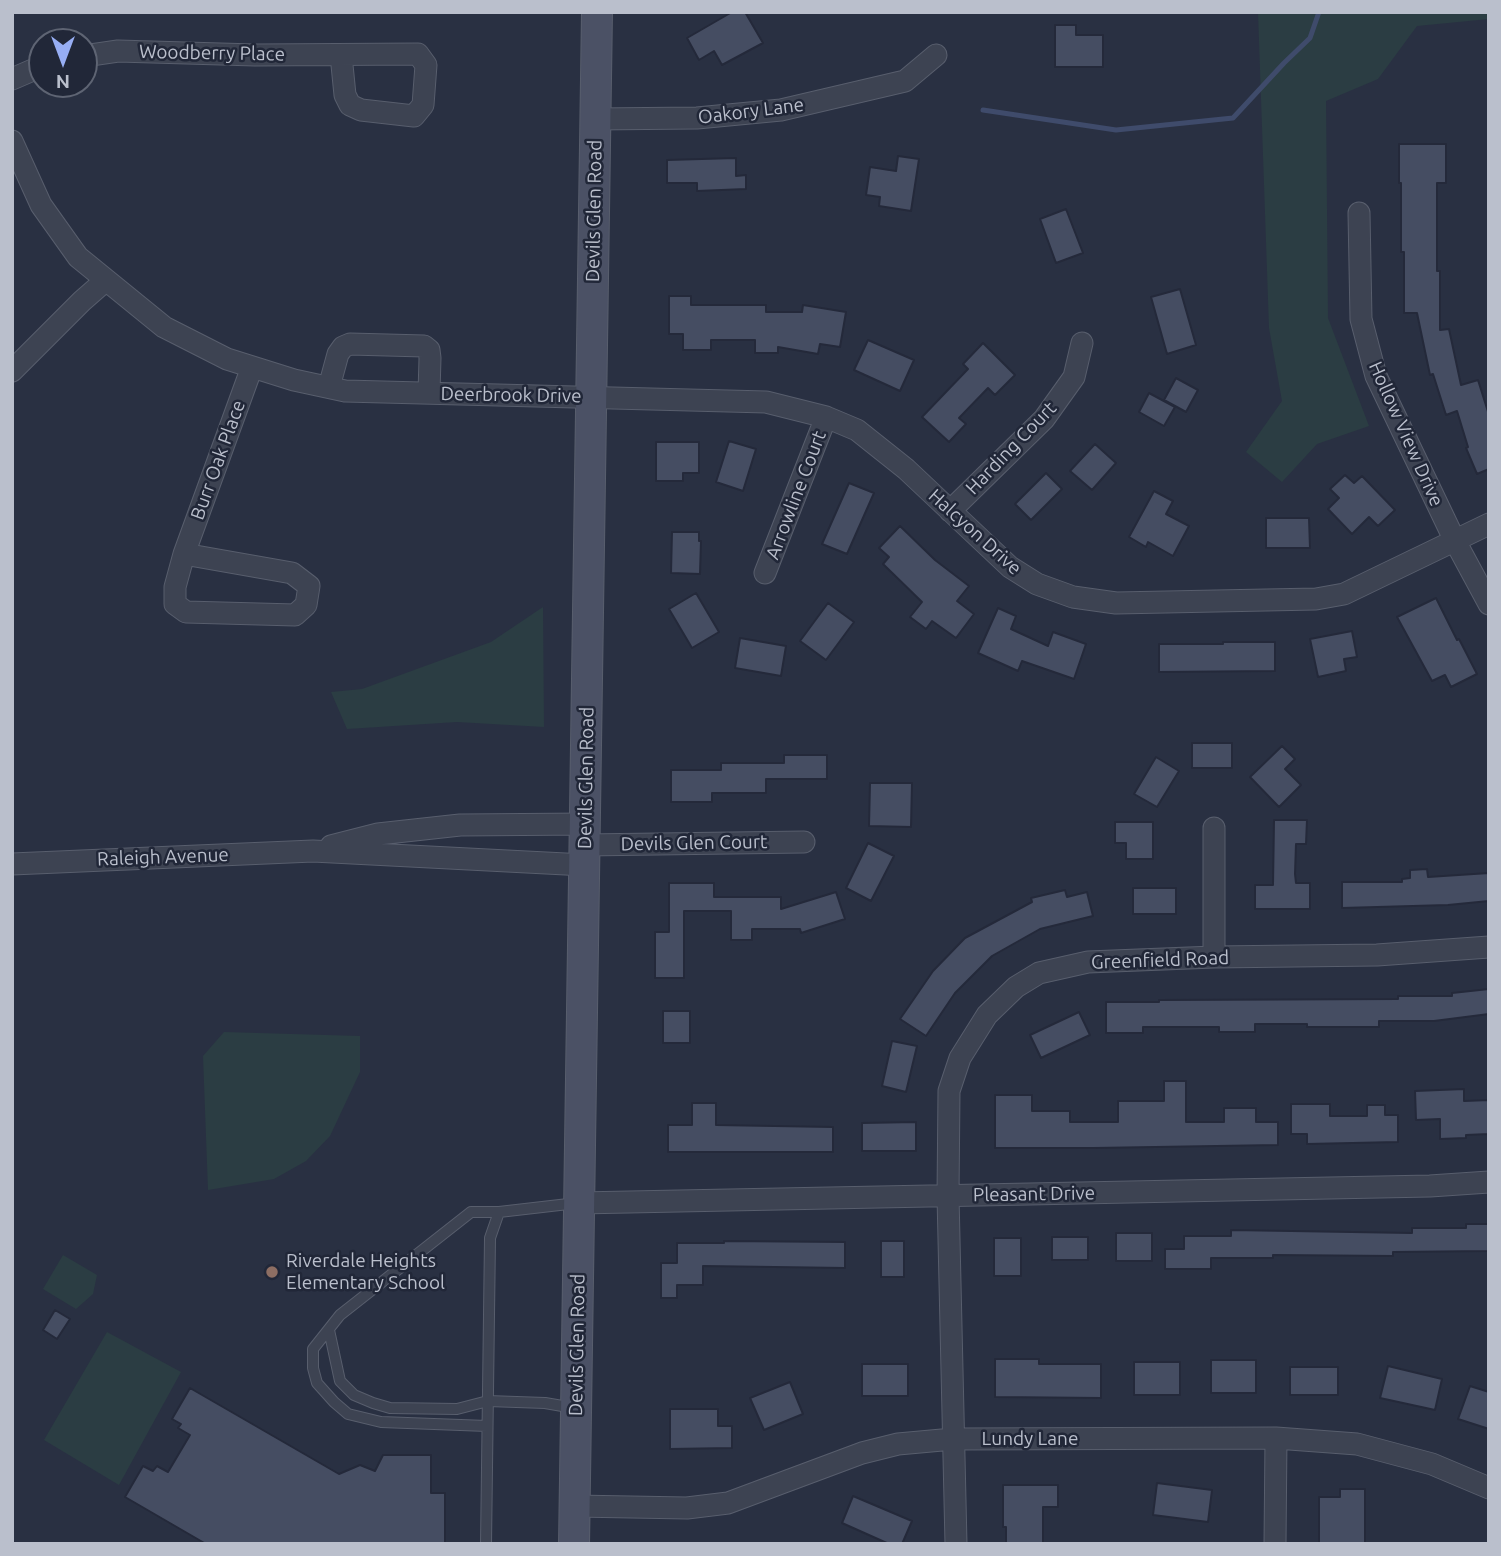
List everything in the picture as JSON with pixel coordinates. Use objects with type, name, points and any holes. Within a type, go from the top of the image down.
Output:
[{"type":"main road","name":"Devils Glen Road","points":[[575,1544],[597,12]]},
{"type":"street","name":"Woodberry Place","points":[[98,54],[118,51],[341,55]]},
{"type":"street","name":"Oakory Lane","points":[[595,119],[696,118],[781,110],[905,80],[936,55]]},
{"type":"street","name":"Deerbrook Drive","points":[[12,141],[41,205],[78,257],[164,327],[227,359],[294,380],[345,391],[592,397]]},
{"type":"street","name":"Hollow View Drive","points":[[1359,213],[1361,319],[1376,376],[1455,541],[1489,604]]},
{"type":"street","points":[[12,371],[106,280]]},
{"type":"street","name":"Harding Court","points":[[950,511],[1044,419],[1074,377],[1082,343]]},
{"type":"street","name":"Deerbrook Drive","points":[[329,387],[338,354],[343,347],[350,344],[424,346],[429,350],[430,358],[429,393]]},
{"type":"street","name":"Burr Oak Place","points":[[184,554],[292,573],[309,586],[306,605],[295,615],[186,612],[175,604],[175,586],[184,554],[252,367]]},
{"type":"street","name":"Halcyon Drive","points":[[592,397],[766,402],[826,417],[857,429],[906,468],[1010,566],[1037,584],[1073,597],[1116,603],[1316,599],[1334,596],[1344,594],[1489,524]]},
{"type":"street","name":"Arrowline Court","points":[[765,573],[826,417]]},
{"type":"street","name":"Raleigh Avenue","points":[[313,851],[378,834],[460,825],[585,845]]},
{"type":"street","points":[[1214,828],[1214,957]]},
{"type":"street","name":"Devils Glen Court","points":[[585,845],[804,842]]},
{"type":"street","name":"Raleigh Avenue","points":[[12,864],[313,851],[585,845]]},
{"type":"street","name":"Greenfield Road","points":[[956,1544],[948,1196],[949,1091],[960,1058],[987,1015],[1016,987],[1040,973],[1088,961],[1377,955],[1489,947]]},
{"type":"street","name":"Pleasant Drive","points":[[579,1203],[1430,1186],[1489,1182]]},
{"type":"street","points":[[1275,1544],[1276,1438]]},
{"type":"street","name":"Lundy Lane","points":[[575,1506],[687,1508],[728,1503],[862,1453],[898,1444],[953,1439],[1276,1438],[1357,1444],[1432,1464],[1489,1488]]},
{"type":"lane","points":[[487,1426],[381,1422],[348,1414],[317,1383],[313,1368],[313,1349],[340,1315],[471,1212],[499,1212],[579,1203]]},
{"type":"lane","points":[[486,1544],[490,1238],[499,1212]]},
{"type":"lane","points":[[325,1334],[340,1381],[354,1395],[390,1408],[457,1409],[488,1401],[545,1403],[576,1409]]},
{"type":"shaded area","points":[[1258,12],[1489,12],[1489,19],[1417,26],[1378,79],[1326,101],[1328,318],[1369,426],[1317,444],[1282,482],[1246,452],[1282,401],[1269,328]]},
{"type":"shaded area","points":[[543,607],[544,727],[457,722],[347,729],[331,692],[362,689],[491,642]]},
{"type":"shaded area","points":[[224,1032],[360,1036],[360,1072],[330,1136],[306,1161],[274,1179],[208,1190],[203,1056]]},
{"type":"shaded area","points":[[63,1255],[97,1275],[93,1294],[76,1309],[43,1289]]},
{"type":"shaded area","points":[[107,1332],[181,1372],[119,1485],[44,1440]]},
{"type":"building","points":[[732,12],[745,12],[763,43],[722,65],[714,51],[699,60],[687,38]]},
{"type":"building","points":[[1055,25],[1076,25],[1076,35],[1103,35],[1103,67],[1055,67]]},
{"type":"building","points":[[1399,144],[1446,144],[1446,183],[1437,183],[1440,330],[1449,329],[1461,385],[1478,380],[1489,415],[1489,469],[1477,474],[1466,448],[1468,447],[1457,411],[1446,415],[1433,374],[1430,375],[1417,313],[1404,313]]},
{"type":"building","points":[[898,156],[919,159],[911,211],[879,206],[880,197],[866,195],[870,167],[896,171]]},
{"type":"building","points":[[736,158],[736,176],[746,175],[746,189],[697,191],[697,183],[667,183],[667,160]]},
{"type":"building","points":[[1066,209],[1083,253],[1056,263],[1040,219]]},
{"type":"building","points":[[1180,289],[1196,345],[1167,354],[1151,297]]},
{"type":"building","points":[[669,296],[691,296],[691,305],[766,305],[766,312],[802,312],[803,305],[846,312],[840,347],[820,344],[818,354],[778,347],[778,353],[755,353],[755,340],[711,340],[711,350],[683,350],[683,334],[669,334]]},
{"type":"building","points":[[868,340],[914,360],[900,391],[854,370]]},
{"type":"building","points":[[983,343],[1015,375],[995,395],[988,388],[959,418],[966,424],[949,442],[922,417],[968,369],[963,364]]},
{"type":"building","points":[[1176,378],[1198,390],[1186,412],[1164,400]]},
{"type":"building","points":[[1149,393],[1175,407],[1164,426],[1139,412]]},
{"type":"building","points":[[729,441],[756,449],[743,491],[716,482]]},
{"type":"building","points":[[656,442],[699,442],[699,473],[683,473],[683,481],[656,481]]},
{"type":"building","points":[[1095,444],[1116,463],[1092,490],[1070,471]]},
{"type":"building","points":[[1046,473],[1062,489],[1031,520],[1015,504]]},
{"type":"building","points":[[1345,475],[1354,483],[1362,476],[1395,510],[1378,526],[1369,517],[1352,534],[1328,509],[1339,498],[1330,489]]},
{"type":"building","points":[[849,483],[874,493],[847,554],[822,544]]},
{"type":"building","points":[[1154,491],[1173,501],[1166,514],[1189,526],[1173,556],[1148,542],[1146,547],[1129,537]]},
{"type":"building","points":[[1266,518],[1309,518],[1310,548],[1266,548]]},
{"type":"building","points":[[900,526],[935,560],[969,586],[957,601],[974,614],[956,638],[932,621],[926,629],[910,617],[922,602],[883,564],[889,557],[879,548]]},
{"type":"building","points":[[672,532],[699,532],[700,574],[671,573]]},
{"type":"building","points":[[696,593],[719,632],[692,648],[669,609]]},
{"type":"building","points":[[1436,598],[1477,674],[1451,687],[1445,675],[1432,681],[1397,617]]},
{"type":"building","points":[[828,603],[854,622],[826,660],[800,641]]},
{"type":"building","points":[[998,608],[1016,616],[1011,629],[1048,646],[1053,632],[1086,644],[1074,679],[1022,661],[1018,671],[978,653]]},
{"type":"building","points":[[1352,631],[1357,657],[1344,659],[1346,671],[1318,677],[1310,639]]},
{"type":"building","points":[[740,638],[786,646],[781,676],[735,668]]},
{"type":"building","points":[[1275,642],[1275,671],[1159,672],[1159,644]]},
{"type":"building","points":[[1192,743],[1232,743],[1232,768],[1192,768]]},
{"type":"building","points":[[1282,746],[1295,759],[1285,769],[1301,785],[1279,807],[1250,777]]},
{"type":"building","points":[[784,755],[827,755],[827,779],[766,779],[766,793],[712,793],[712,802],[671,802],[671,770],[721,770],[721,763],[784,763]]},
{"type":"building","points":[[1156,757],[1179,771],[1157,807],[1134,794]]},
{"type":"building","points":[[870,783],[912,783],[911,827],[869,826]]},
{"type":"building","points":[[1274,820],[1307,820],[1306,844],[1296,844],[1295,874],[1296,883],[1310,883],[1310,909],[1255,909],[1255,885],[1273,885]]},
{"type":"building","points":[[1115,822],[1153,822],[1153,859],[1126,859],[1126,843],[1115,843]]},
{"type":"building","points":[[868,843],[894,856],[871,901],[846,888]]},
{"type":"building","points":[[1427,869],[1428,877],[1489,873],[1489,901],[1342,908],[1342,882],[1402,882],[1402,879],[1410,878],[1410,870]]},
{"type":"building","points":[[669,883],[714,883],[714,897],[781,897],[781,909],[836,892],[845,919],[801,933],[800,929],[752,929],[752,940],[731,940],[731,911],[684,911],[684,978],[655,978],[655,932],[669,932]]},
{"type":"building","points":[[1133,888],[1176,888],[1176,914],[1133,914]]},
{"type":"building","points":[[1065,890],[1067,897],[1087,892],[1093,916],[1040,929],[992,956],[955,993],[926,1036],[900,1019],[933,971],[965,938],[1032,902],[1031,898]]},
{"type":"building","points":[[1489,989],[1489,1014],[1434,1021],[1379,1021],[1379,1027],[1255,1024],[1255,1032],[1219,1032],[1219,1027],[1143,1027],[1143,1033],[1106,1033],[1106,1002],[1398,999],[1398,996],[1452,996],[1452,993]]},
{"type":"building","points":[[663,1011],[690,1011],[690,1043],[663,1043]]},
{"type":"building","points":[[1079,1012],[1090,1035],[1041,1058],[1030,1035]]},
{"type":"building","points":[[892,1041],[917,1046],[906,1092],[882,1086]]},
{"type":"building","points":[[1164,1081],[1186,1081],[1186,1122],[1224,1122],[1224,1108],[1256,1108],[1256,1122],[1278,1122],[1278,1145],[995,1148],[995,1095],[1032,1095],[1032,1111],[1070,1111],[1070,1122],[1118,1122],[1118,1101],[1164,1101]]},
{"type":"building","points":[[1464,1089],[1464,1101],[1489,1100],[1489,1134],[1440,1139],[1440,1119],[1416,1120],[1415,1091]]},
{"type":"building","points":[[692,1103],[716,1103],[716,1125],[833,1127],[833,1152],[668,1152],[668,1125],[692,1125]]},
{"type":"building","points":[[1291,1104],[1330,1104],[1330,1116],[1367,1116],[1367,1105],[1385,1105],[1385,1115],[1398,1115],[1398,1142],[1307,1144],[1307,1134],[1291,1134]]},
{"type":"building","points":[[916,1122],[916,1151],[862,1151],[862,1123]]},
{"type":"building","points":[[1466,1224],[1489,1224],[1489,1251],[1393,1252],[1393,1256],[1273,1255],[1273,1258],[1211,1258],[1211,1269],[1165,1269],[1165,1249],[1184,1249],[1184,1236],[1231,1236],[1231,1230],[1412,1233],[1412,1228],[1466,1228]]},
{"type":"building","points":[[1116,1233],[1152,1233],[1152,1261],[1116,1261]]},
{"type":"building","points":[[1052,1237],[1088,1237],[1088,1260],[1052,1260]]},
{"type":"building","points":[[994,1238],[1021,1238],[1021,1276],[994,1276]]},
{"type":"building","points":[[881,1241],[904,1241],[904,1277],[881,1277]]},
{"type":"building","points":[[845,1242],[845,1268],[703,1266],[703,1285],[677,1285],[677,1298],[661,1298],[661,1263],[677,1263],[677,1243]]},
{"type":"building","points":[[55,1310],[70,1319],[57,1339],[43,1330]]},
{"type":"building","points":[[995,1359],[1039,1359],[1039,1364],[1101,1364],[1101,1398],[995,1397]]},
{"type":"building","points":[[1211,1360],[1256,1360],[1256,1393],[1211,1393]]},
{"type":"building","points":[[1134,1362],[1180,1362],[1180,1395],[1134,1395]]},
{"type":"building","points":[[862,1364],[908,1364],[908,1396],[862,1396]]},
{"type":"building","points":[[1388,1366],[1442,1379],[1435,1410],[1380,1398]]},
{"type":"building","points":[[1290,1367],[1338,1367],[1338,1395],[1290,1395]]},
{"type":"building","points":[[790,1382],[803,1414],[764,1430],[750,1398]]},
{"type":"building","points":[[1470,1386],[1489,1392],[1489,1429],[1458,1419]]},
{"type":"building","points":[[190,1388],[339,1474],[360,1465],[375,1471],[383,1455],[431,1455],[431,1493],[445,1493],[445,1544],[206,1544],[125,1497],[143,1466],[153,1471],[157,1466],[168,1472],[190,1435],[178,1428],[181,1424],[172,1419]]},
{"type":"building","points":[[670,1409],[718,1409],[718,1426],[732,1426],[732,1448],[670,1449]]},
{"type":"building","points":[[1157,1483],[1212,1490],[1208,1522],[1153,1515]]},
{"type":"building","points":[[1003,1485],[1058,1485],[1058,1507],[1043,1507],[1043,1544],[1006,1544],[1006,1527],[1003,1527]]},
{"type":"building","points":[[1340,1489],[1365,1489],[1365,1544],[1319,1544],[1319,1497],[1340,1497]]},
{"type":"building","points":[[853,1496],[912,1521],[902,1544],[889,1544],[842,1523]]},
{"type":"waterway","points":[[983,110],[1116,130],[1233,118],[1310,38],[1319,12]]},
{"type":"place","name":"Riverdale Heights Elementary School","points":[[272,1272]]}]
